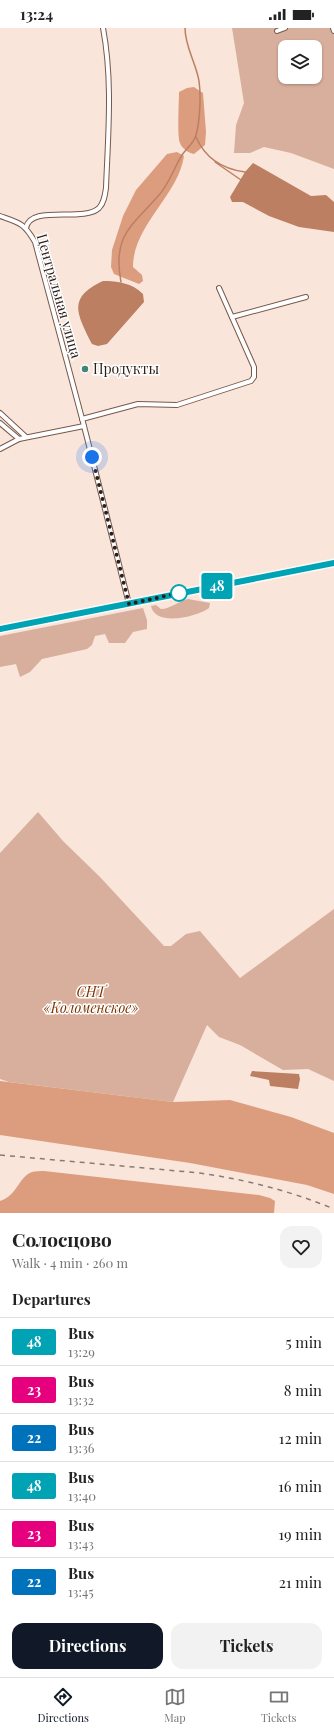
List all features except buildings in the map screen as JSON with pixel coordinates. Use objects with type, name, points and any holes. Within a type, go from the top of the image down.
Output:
[{"type":"main road","points":[[0,629],[334,562]]},
{"type":"street","points":[[0,216],[17,222],[26,228],[31,219],[38,215],[85,214],[94,212],[103,202],[106,188],[110,81],[108,53],[103,28]]},
{"type":"street","points":[[277,31],[285,28]]},
{"type":"street","name":"Центральная улица","points":[[26,228],[35,242],[129,604]]},
{"type":"street","points":[[82,419],[138,404],[177,405],[251,381],[254,377],[254,367],[219,288]]},
{"type":"street","points":[[232,317],[306,297]]},
{"type":"street","points":[[0,413],[26,437]]},
{"type":"street","points":[[0,423],[19,439]]},
{"type":"street","points":[[0,449],[26,437],[84,426]]},
{"type":"green space","points":[[232,28],[334,28],[334,169],[291,153],[264,147],[250,153],[234,153],[236,125],[244,103]]},
{"type":"green space","points":[[188,599],[210,603],[209,608],[186,617],[168,618],[160,616],[154,612],[151,606],[156,605],[161,609],[164,609]]},
{"type":"green space","points":[[143,608],[147,620],[147,629],[133,632],[125,643],[109,643],[105,634],[95,636],[92,645],[87,649],[42,659],[30,672],[20,677],[16,664],[0,667],[0,636]]},
{"type":"green space","name":"СНТ «Коломенское»","points":[[38,812],[63,841],[100,877],[164,946],[171,946],[186,934],[200,931],[240,978],[334,909],[334,1081],[308,1069],[283,1070],[240,1045],[219,1037],[207,1025],[173,1102],[9,1082],[0,1079],[0,853]]},
{"type":"shaded area","points":[[194,87],[203,93],[206,132],[205,145],[194,154],[182,147],[179,139],[178,126],[179,92],[187,88]]},
{"type":"shaded area","points":[[177,152],[184,156],[180,171],[174,184],[140,238],[135,252],[133,267],[142,275],[143,281],[139,284],[114,274],[111,267],[112,250],[123,216],[136,190],[167,154]]},
{"type":"shaded area","points":[[253,163],[311,196],[326,195],[334,202],[334,232],[299,227],[269,216],[243,202],[232,202],[230,197],[245,172]]},
{"type":"shaded area","points":[[103,281],[114,281],[134,287],[143,294],[144,302],[107,344],[98,346],[92,344],[78,308],[84,294],[91,287]]},
{"type":"shaded area","points":[[252,1071],[299,1074],[300,1079],[298,1089],[270,1086],[269,1080],[250,1076]]},
{"type":"shaded area","points":[[0,1081],[173,1102],[230,1100],[291,1117],[334,1133],[334,1194],[307,1185],[190,1163],[0,1135]]},
{"type":"shaded area","points":[[44,1171],[259,1195],[275,1201],[274,1213],[0,1213],[0,1201],[15,1190],[24,1177],[32,1172]]},
{"type":"waterway","points":[[121,282],[119,253],[126,232],[163,191],[182,155],[192,143],[196,135],[199,116],[200,87],[198,74],[185,35],[185,28]]},
{"type":"waterway","points":[[196,137],[204,151],[210,157],[222,165],[245,172]]},
{"type":"waterway","points":[[215,162],[241,180]]},
{"type":"railway","points":[[0,1155],[200,1173],[252,1183],[302,1197],[334,1209]]},
{"type":"bus line","name":"48","points":[[0,629],[334,563]]},
{"type":"place","name":"Продукты","points":[[85,369]]},
{"type":"route","points":[[92,457],[129,604],[179,593]]}]
